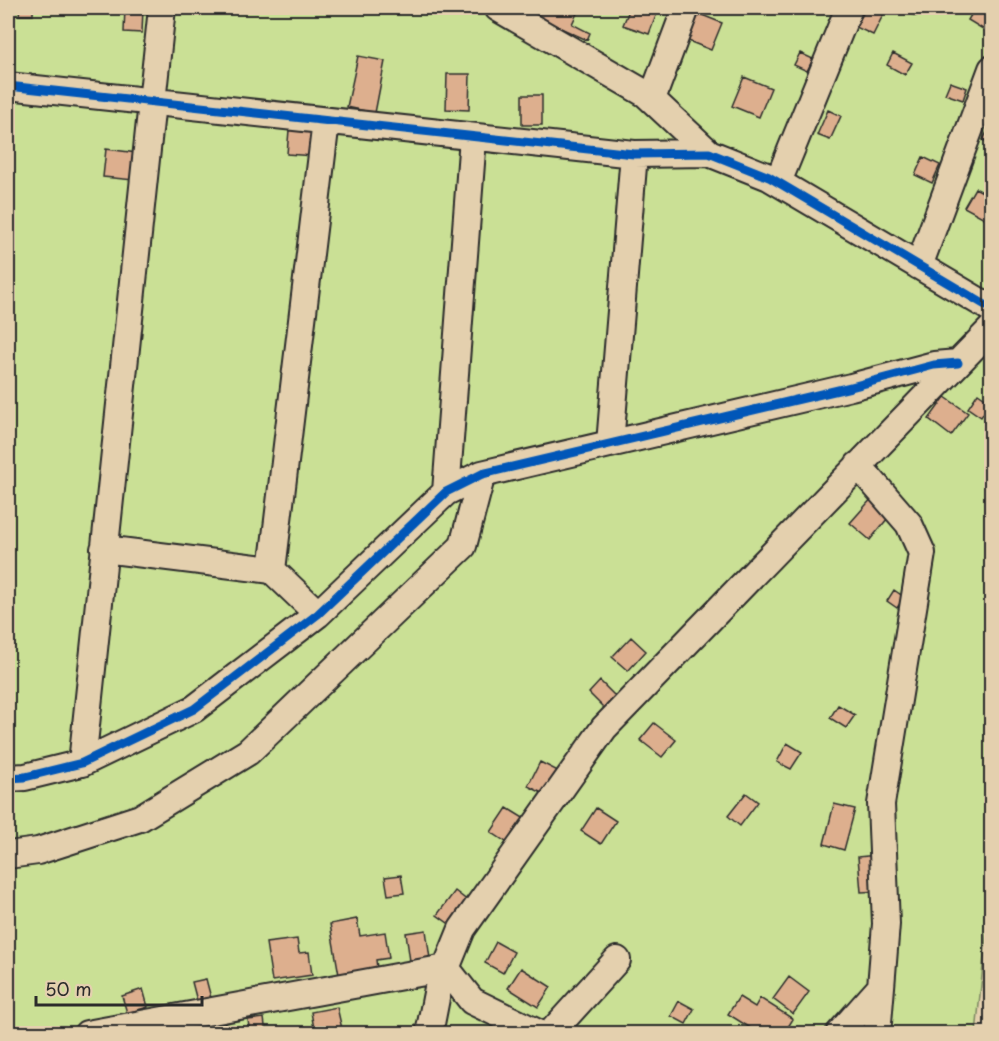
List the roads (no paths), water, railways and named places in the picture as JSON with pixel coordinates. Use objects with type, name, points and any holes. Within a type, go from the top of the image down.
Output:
[{"type":"street","points":[[82,763],[154,102],[162,8]]},
{"type":"street","points":[[652,99],[686,8]]},
{"type":"street","points":[[778,182],[849,8]]},
{"type":"street","points":[[511,11],[652,99],[709,153],[778,182],[992,309]]},
{"type":"street","points":[[919,266],[992,69]]},
{"type":"street","points":[[8,86],[634,154],[709,153]]},
{"type":"street","points":[[272,570],[326,121]]},
{"type":"street","points":[[446,492],[473,137]]},
{"type":"street","points":[[610,444],[634,154]]},
{"type":"street","points":[[429,1034],[438,988],[462,929],[604,728],[992,328]]},
{"type":"street","points":[[8,778],[26,777],[82,763],[194,709],[318,614],[446,492],[482,474],[934,365],[958,363]]},
{"type":"street","points":[[858,465],[909,524],[922,553],[881,804],[886,924],[877,1034]]},
{"type":"street","points":[[8,855],[38,851],[140,818],[248,752],[463,546],[482,474]]},
{"type":"street","points":[[104,549],[272,570],[318,614]]},
{"type":"street","points":[[550,1034],[617,960]]},
{"type":"street","points":[[87,1034],[446,968]]},
{"type":"street","points":[[446,968],[472,1001],[540,1034]]},
{"type":"street","points":[[839,1034],[881,987]]}]
